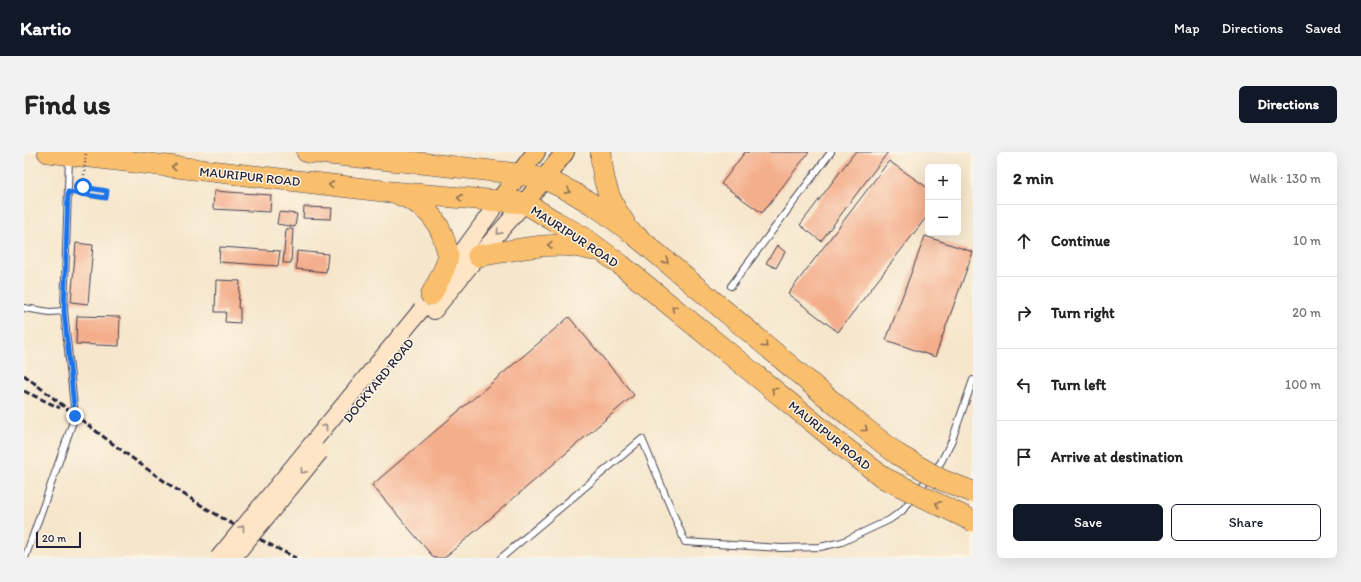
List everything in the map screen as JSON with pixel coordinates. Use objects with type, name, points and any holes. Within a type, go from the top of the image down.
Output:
[{"type":"highway","name":"MAURIPUR ROAD","points":[[48,152],[78,153],[391,192],[526,204],[583,237],[618,262],[830,436],[884,478],[973,521]]},
{"type":"highway","name":"MAURIPUR ROAD","points":[[307,152],[519,174],[545,179],[572,192],[600,209],[633,234],[847,414],[897,454],[942,480],[973,492]]},
{"type":"highway","points":[[411,162],[433,152]]},
{"type":"highway","points":[[601,152],[604,181],[614,208],[633,234]]},
{"type":"highway","points":[[391,192],[412,200],[430,214],[442,233],[448,255],[429,305]]},
{"type":"highway","points":[[478,256],[512,251],[538,245],[566,245],[592,250],[618,262]]},
{"type":"main road","points":[[499,201],[536,152]]},
{"type":"main road","points":[[526,204],[565,152]]},
{"type":"street","name":"DOCKYARD ROAD","points":[[233,558],[429,305],[499,201]]},
{"type":"street","name":"DOCKYARD ROAD","points":[[218,558],[429,305],[478,256],[526,204]]},
{"type":"lane","points":[[731,286],[832,152]]},
{"type":"lane","points":[[25,558],[75,416],[64,311],[68,192],[78,153]]},
{"type":"lane","points":[[24,308],[50,312],[64,311]]},
{"type":"lane","points":[[501,558],[642,439],[685,542],[781,548],[820,547],[842,542],[889,520],[902,511],[941,462],[952,440],[973,380]]},
{"type":"path","points":[[68,192],[106,198],[107,191],[83,187],[78,153]]},
{"type":"building","points":[[745,152],[809,152],[762,213],[721,184]]},
{"type":"building","points":[[855,152],[888,152],[821,241],[800,225]]},
{"type":"building","points":[[889,161],[925,186],[925,219],[838,332],[788,294]]},
{"type":"building","points":[[214,191],[271,195],[270,212],[213,209]]},
{"type":"building","points":[[304,207],[332,208],[331,219],[303,218]]},
{"type":"building","points":[[279,212],[297,214],[295,227],[277,224]]},
{"type":"building","points":[[286,229],[293,229],[291,263],[283,263]]},
{"type":"building","points":[[925,236],[973,252],[935,357],[886,340]]},
{"type":"building","points":[[76,243],[93,245],[88,304],[71,302]]},
{"type":"building","points":[[777,245],[785,252],[776,268],[766,263]]},
{"type":"building","points":[[220,247],[280,251],[278,266],[219,262]]},
{"type":"building","points":[[297,251],[328,254],[326,272],[296,269]]},
{"type":"building","points":[[216,280],[240,281],[238,308],[240,308],[240,323],[225,322],[226,312],[215,312]]},
{"type":"building","points":[[77,316],[120,317],[119,346],[76,344]]},
{"type":"building","points":[[569,317],[634,395],[444,558],[434,558],[372,485]]},
{"type":"railway","points":[[24,375],[113,444],[167,483],[230,523],[296,558]]},
{"type":"railway","points":[[24,391],[60,408]]},
{"type":"route","points":[[75,416],[64,311],[68,192],[106,198],[107,191],[83,187]]}]
